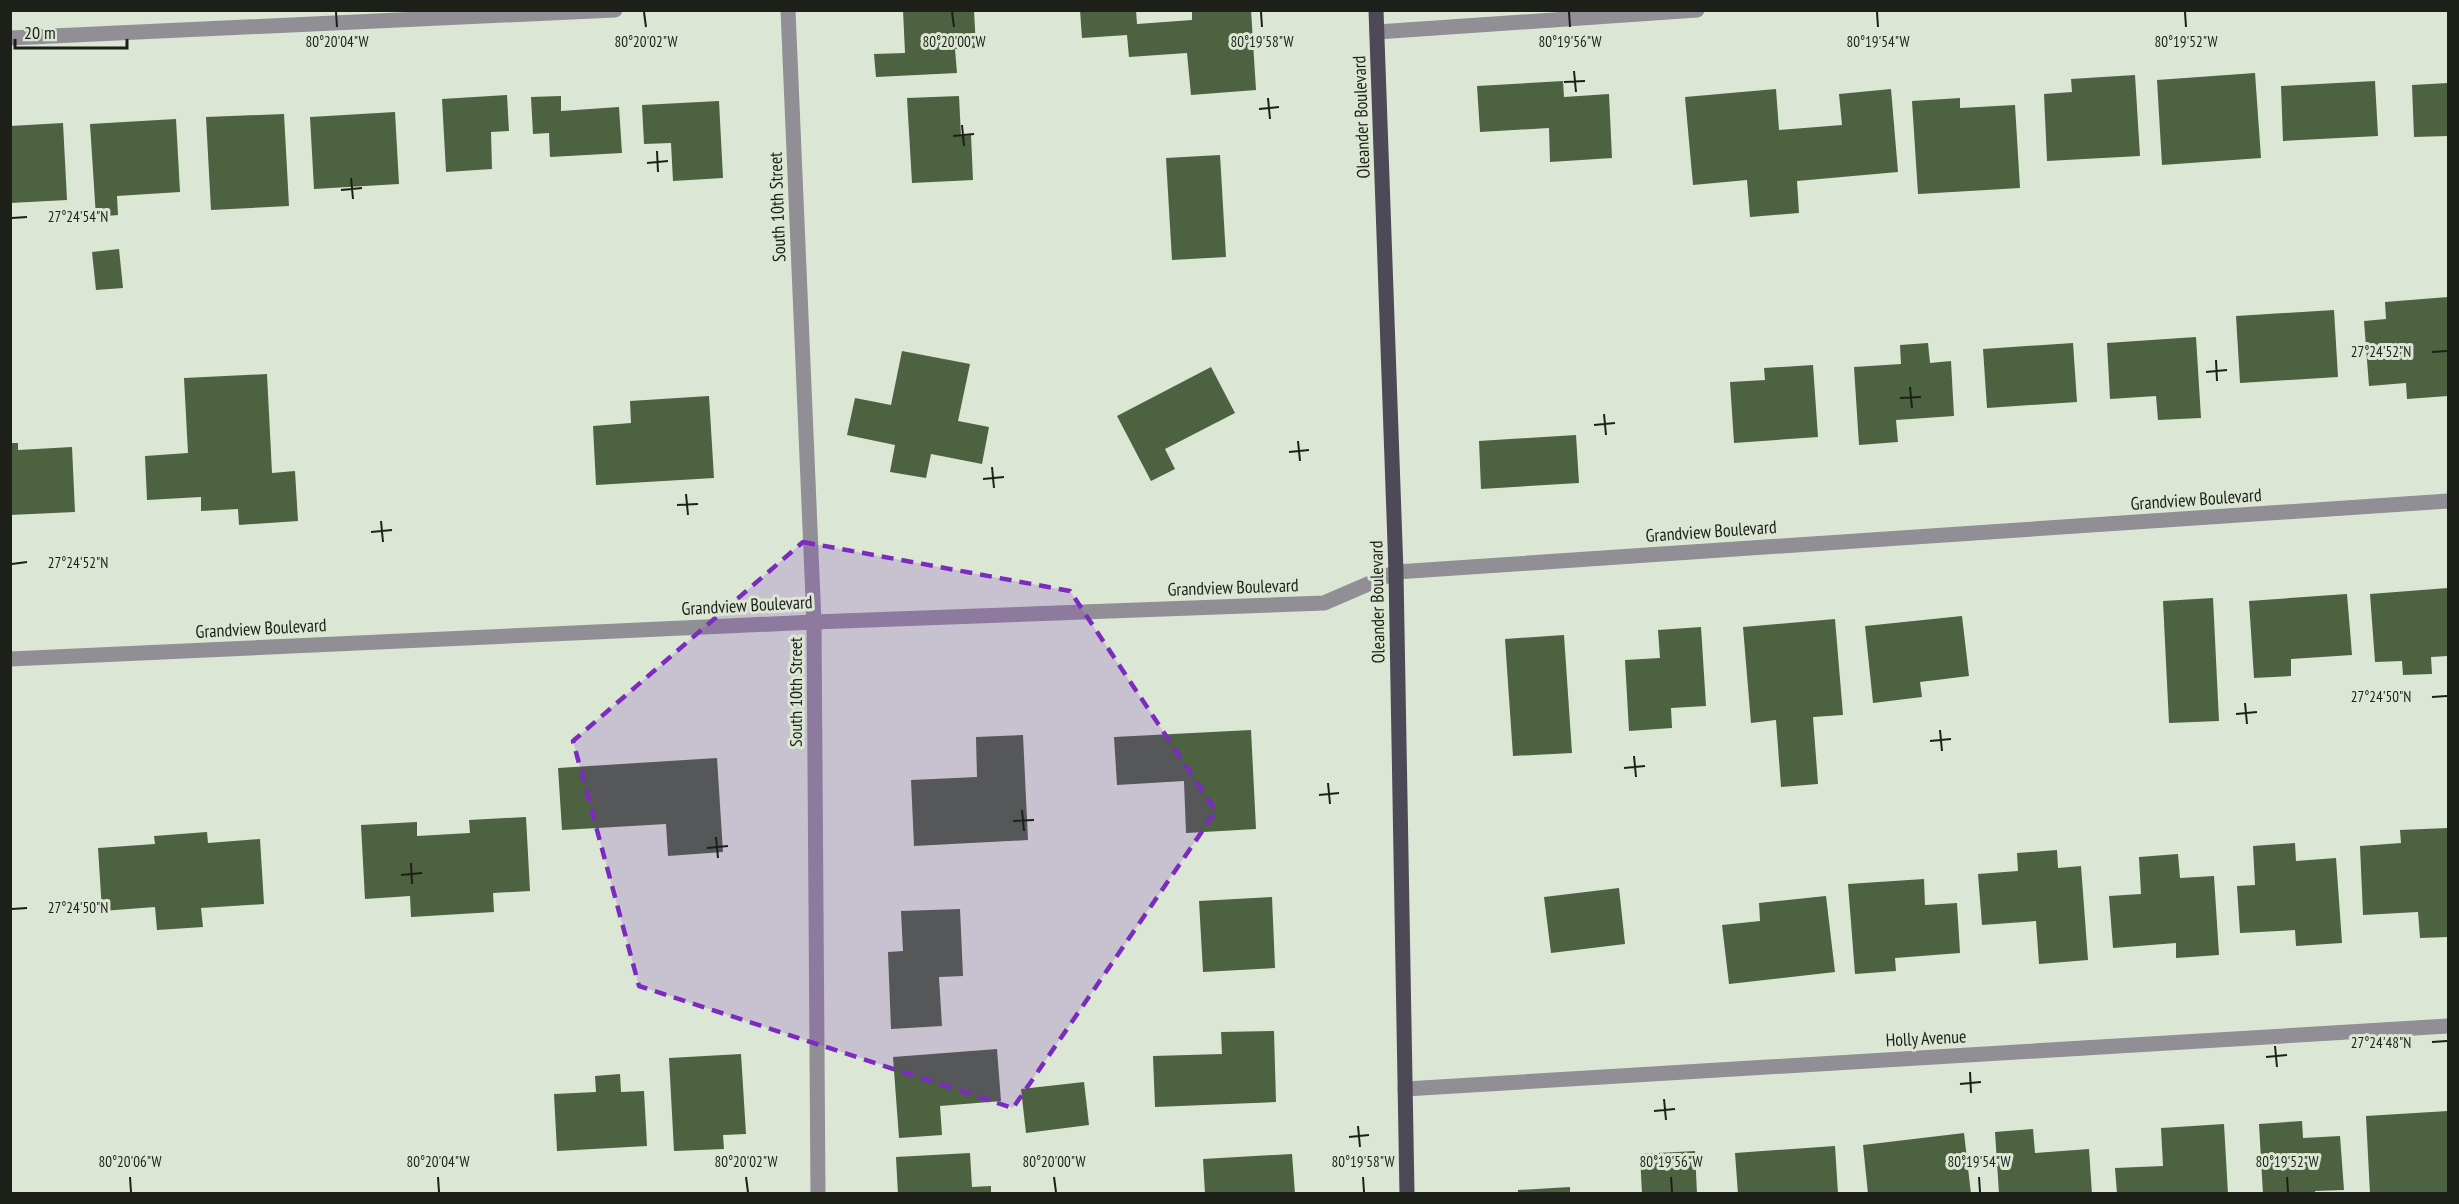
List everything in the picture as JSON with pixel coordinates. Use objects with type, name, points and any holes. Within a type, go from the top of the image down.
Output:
[{"type":"main road","name":"Oleander Boulevard","points":[[1376,10],[1396,572],[1407,1194]]},
{"type":"street","points":[[10,38],[615,10]]},
{"type":"street","name":"South 10th Street","points":[[788,10],[813,622],[818,1194]]},
{"type":"street","points":[[1377,32],[1697,10]]},
{"type":"street","name":"Grandview Boulevard","points":[[10,659],[813,622],[1324,603],[1396,572],[2448,501]]},
{"type":"street","name":"Holly Avenue","points":[[1405,1089],[2448,1026]]},
{"type":"highlighted area","points":[[803,542],[1070,591],[1216,811],[1013,1108],[639,986],[573,741]]},
{"type":"building","points":[[903,10],[974,10],[976,48],[955,49],[957,73],[876,77],[874,54],[905,53]]},
{"type":"building","points":[[1080,10],[1136,10],[1137,24],[1192,20],[1192,10],[1251,10],[1256,90],[1191,95],[1187,53],[1129,57],[1127,35],[1082,38]]},
{"type":"building","points":[[2255,73],[2261,158],[2162,165],[2157,80]]},
{"type":"building","points":[[2135,75],[2140,156],[2047,161],[2044,94],[2072,92],[2071,79]]},
{"type":"building","points":[[1563,81],[1564,97],[1609,94],[1612,158],[1550,162],[1549,128],[1480,132],[1477,86]]},
{"type":"building","points":[[2375,81],[2378,136],[2283,141],[2281,86]]},
{"type":"building","points":[[2448,83],[2448,136],[2414,137],[2412,85]]},
{"type":"building","points":[[1776,89],[1779,130],[1842,125],[1839,94],[1891,89],[1898,172],[1797,181],[1799,213],[1750,217],[1747,180],[1693,185],[1685,97]]},
{"type":"building","points":[[507,95],[509,131],[491,132],[492,169],[446,172],[442,99]]},
{"type":"building","points":[[561,96],[561,111],[619,107],[622,153],[550,157],[549,133],[533,134],[531,97]]},
{"type":"building","points":[[959,96],[961,136],[971,135],[973,180],[912,183],[907,98]]},
{"type":"building","points":[[1960,98],[1960,108],[2015,105],[2020,188],[1918,194],[1912,101]]},
{"type":"building","points":[[719,101],[723,178],[673,181],[671,143],[644,144],[642,105]]},
{"type":"building","points":[[395,112],[399,184],[314,189],[310,117]]},
{"type":"building","points":[[284,114],[289,206],[211,210],[206,117]]},
{"type":"building","points":[[176,119],[180,192],[117,196],[118,215],[96,217],[90,124]]},
{"type":"building","points":[[63,123],[67,200],[10,203],[10,126]]},
{"type":"building","points":[[1220,155],[1226,257],[1172,260],[1166,158]]},
{"type":"building","points":[[119,249],[123,288],[96,290],[92,252]]},
{"type":"building","points":[[2448,297],[2448,396],[2407,399],[2406,383],[2369,386],[2364,321],[2386,319],[2385,302]]},
{"type":"building","points":[[2334,310],[2338,377],[2240,383],[2236,316]]},
{"type":"building","points":[[2196,337],[2201,418],[2158,420],[2156,396],[2110,399],[2107,343]]},
{"type":"building","points":[[1928,343],[1930,363],[1951,361],[1954,416],[1896,420],[1898,442],[1859,445],[1854,367],[1901,364],[1900,345]]},
{"type":"building","points":[[2073,343],[2077,402],[1987,408],[1983,349]]},
{"type":"building","points":[[902,351],[970,364],[958,421],[989,427],[982,464],[931,454],[926,478],[890,472],[895,445],[847,435],[855,398],[891,405]]},
{"type":"building","points":[[1813,365],[1818,437],[1734,443],[1730,382],[1765,380],[1764,368]]},
{"type":"building","points":[[1211,367],[1235,413],[1165,449],[1175,469],[1151,481],[1117,416]]},
{"type":"building","points":[[267,374],[272,473],[295,471],[298,521],[239,525],[238,509],[201,511],[201,497],[147,500],[145,456],[188,453],[184,378]]},
{"type":"building","points":[[709,396],[714,478],[596,485],[593,426],[631,423],[630,401]]},
{"type":"building","points":[[1576,435],[1579,483],[1481,489],[1479,441]]},
{"type":"building","points":[[10,443],[18,443],[18,450],[72,447],[75,512],[10,515]]},
{"type":"building","points":[[2448,588],[2448,656],[2431,657],[2432,674],[2403,675],[2402,661],[2375,662],[2370,594]]},
{"type":"building","points":[[2347,594],[2352,655],[2291,659],[2291,676],[2254,678],[2249,601]]},
{"type":"building","points":[[2213,598],[2219,721],[2169,723],[2163,601]]},
{"type":"building","points":[[1962,616],[1969,676],[1920,682],[1922,697],[1873,703],[1865,626]]},
{"type":"building","points":[[1835,619],[1843,715],[1813,717],[1818,784],[1781,787],[1776,720],[1751,723],[1743,627]]},
{"type":"building","points":[[1701,627],[1706,706],[1671,708],[1672,728],[1629,731],[1625,660],[1660,658],[1658,630]]},
{"type":"building","points":[[1564,635],[1572,753],[1513,756],[1505,639]]},
{"type":"building","points":[[1251,730],[1256,829],[1186,833],[1184,781],[1117,785],[1114,737]]},
{"type":"building","points":[[1023,735],[1028,840],[914,846],[911,780],[977,777],[976,737]]},
{"type":"building","points":[[717,758],[723,852],[668,856],[666,824],[562,830],[558,768]]},
{"type":"building","points":[[526,817],[530,891],[493,893],[494,912],[411,917],[410,896],[365,899],[361,825],[417,822],[417,836],[470,833],[469,820]]},
{"type":"building","points":[[2448,828],[2448,937],[2420,938],[2418,912],[2363,915],[2360,846],[2401,843],[2400,830]]},
{"type":"building","points":[[207,832],[208,843],[260,839],[264,904],[201,908],[203,927],[157,930],[155,907],[102,911],[98,848],[155,844],[154,836]]},
{"type":"building","points":[[2295,843],[2296,861],[2336,858],[2342,943],[2296,946],[2295,930],[2240,933],[2237,886],[2255,885],[2253,846]]},
{"type":"building","points":[[2057,850],[2058,868],[2081,866],[2088,960],[2039,964],[2036,921],[1982,925],[1978,874],[2018,871],[2017,853]]},
{"type":"building","points":[[2178,854],[2180,878],[2214,876],[2219,955],[2176,958],[2176,943],[2113,948],[2109,896],[2141,894],[2139,857]]},
{"type":"building","points":[[1924,879],[1925,905],[1957,903],[1960,953],[1895,958],[1896,971],[1855,974],[1848,884]]},
{"type":"building","points":[[1619,888],[1625,944],[1551,953],[1544,897]]},
{"type":"building","points":[[1826,896],[1835,972],[1729,984],[1722,925],[1760,921],[1759,903]]},
{"type":"building","points":[[1272,897],[1275,968],[1203,972],[1199,901]]},
{"type":"building","points":[[960,909],[963,976],[939,977],[942,1026],[891,1029],[888,952],[903,951],[901,911]]},
{"type":"building","points":[[1274,1031],[1276,1102],[1155,1107],[1153,1056],[1222,1054],[1221,1032]]},
{"type":"building","points":[[997,1049],[1001,1101],[940,1106],[942,1135],[899,1138],[893,1057]]},
{"type":"building","points":[[741,1054],[746,1134],[723,1135],[724,1149],[674,1151],[669,1058]]},
{"type":"building","points":[[620,1074],[621,1092],[644,1091],[647,1146],[557,1151],[554,1094],[596,1092],[595,1076]]},
{"type":"building","points":[[1084,1082],[1089,1125],[1026,1133],[1021,1089]]},
{"type":"building","points":[[2448,1111],[2448,1194],[2370,1194],[2366,1116]]},
{"type":"building","points":[[2302,1121],[2303,1138],[2340,1136],[2344,1190],[2315,1191],[2315,1194],[2263,1194],[2259,1124]]},
{"type":"building","points":[[2224,1124],[2228,1194],[2117,1194],[2115,1168],[2163,1166],[2161,1128]]},
{"type":"building","points":[[2033,1129],[2035,1153],[2089,1149],[2092,1194],[1999,1194],[1995,1132]]},
{"type":"building","points":[[1964,1133],[1971,1194],[1868,1194],[1863,1145]]},
{"type":"building","points":[[1835,1146],[1838,1194],[1738,1194],[1735,1153]]},
{"type":"building","points":[[1695,1151],[1697,1194],[1642,1194],[1640,1154]]},
{"type":"building","points":[[970,1153],[972,1187],[991,1186],[991,1194],[898,1194],[896,1157]]},
{"type":"building","points":[[1292,1154],[1295,1194],[1205,1194],[1203,1159]]},
{"type":"building","points":[[1570,1187],[1570,1194],[1518,1194],[1518,1190]]}]
